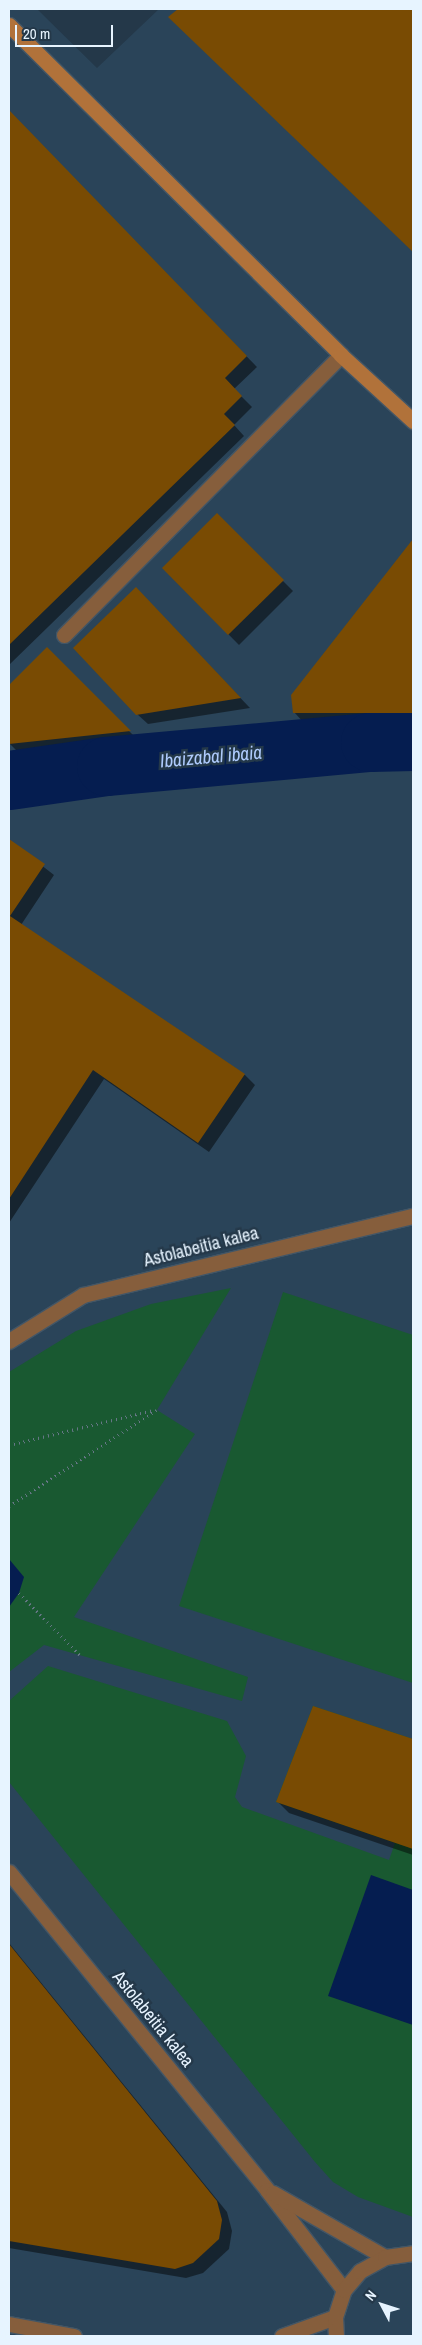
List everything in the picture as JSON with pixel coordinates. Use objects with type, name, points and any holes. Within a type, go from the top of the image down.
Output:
[{"type":"street","points":[[9,25],[341,355],[413,421]]},
{"type":"street","points":[[64,635],[341,355]]},
{"type":"street","name":"Astolabeitia kalea","points":[[9,1341],[83,1295],[413,1216]]},
{"type":"street","name":"Astolabeitia kalea","points":[[9,1872],[267,2190],[344,2290]]},
{"type":"street","name":"Astolabeitia kalea","points":[[267,2190],[385,2256]]},
{"type":"street","points":[[336,2336],[334,2317],[344,2290],[360,2271],[385,2256],[413,2253]]},
{"type":"street","points":[[282,2336],[334,2317]]},
{"type":"street","points":[[9,2324],[74,2336]]},
{"type":"path","points":[[9,1445],[156,1410],[9,1506]]},
{"type":"path","points":[[19,1593],[81,1656]]},
{"type":"shaded area","points":[[9,9],[37,9],[97,68],[159,9],[413,9],[413,2336],[9,2336]]},
{"type":"green space","points":[[231,1288],[157,1410],[195,1434],[74,1617],[248,1677],[242,1701],[44,1645],[9,1672],[9,1372],[76,1331],[151,1304]]},
{"type":"green space","points":[[283,1292],[413,1335],[413,1683],[179,1606]]},
{"type":"green space","points":[[48,1666],[227,1721],[246,1756],[235,1797],[242,1807],[389,1860],[395,1843],[276,1802],[313,1706],[413,1739],[413,2217],[358,2197],[333,2182],[9,1782],[9,1701]]},
{"type":"water","points":[[9,1559],[24,1577],[19,1593],[9,1607]]},
{"type":"water","points":[[371,1875],[413,1890],[413,2025],[328,1996]]},
{"type":"building","points":[[178,9],[413,9],[413,252],[168,17]]},
{"type":"building","points":[[9,110],[247,356],[225,378],[242,396],[224,414],[235,425],[9,645]]},
{"type":"building","points":[[217,513],[284,580],[228,635],[162,568]]},
{"type":"building","points":[[413,539],[413,713],[293,713],[291,695]]},
{"type":"building","points":[[136,587],[241,698],[136,715],[73,648]]},
{"type":"building","points":[[47,647],[131,731],[9,744],[9,685]]},
{"type":"building","points":[[9,839],[45,864],[10,916],[245,1074],[198,1143],[93,1070],[9,1199]]},
{"type":"building","points":[[313,1706],[413,1739],[413,1849],[276,1802]]},
{"type":"building","points":[[9,1944],[217,2201],[222,2220],[219,2239],[193,2263],[175,2269],[9,2241]]},
{"type":"waterway","name":"Ibaizabal ibaia","points":[[9,780],[106,766],[370,742],[413,741]]}]
